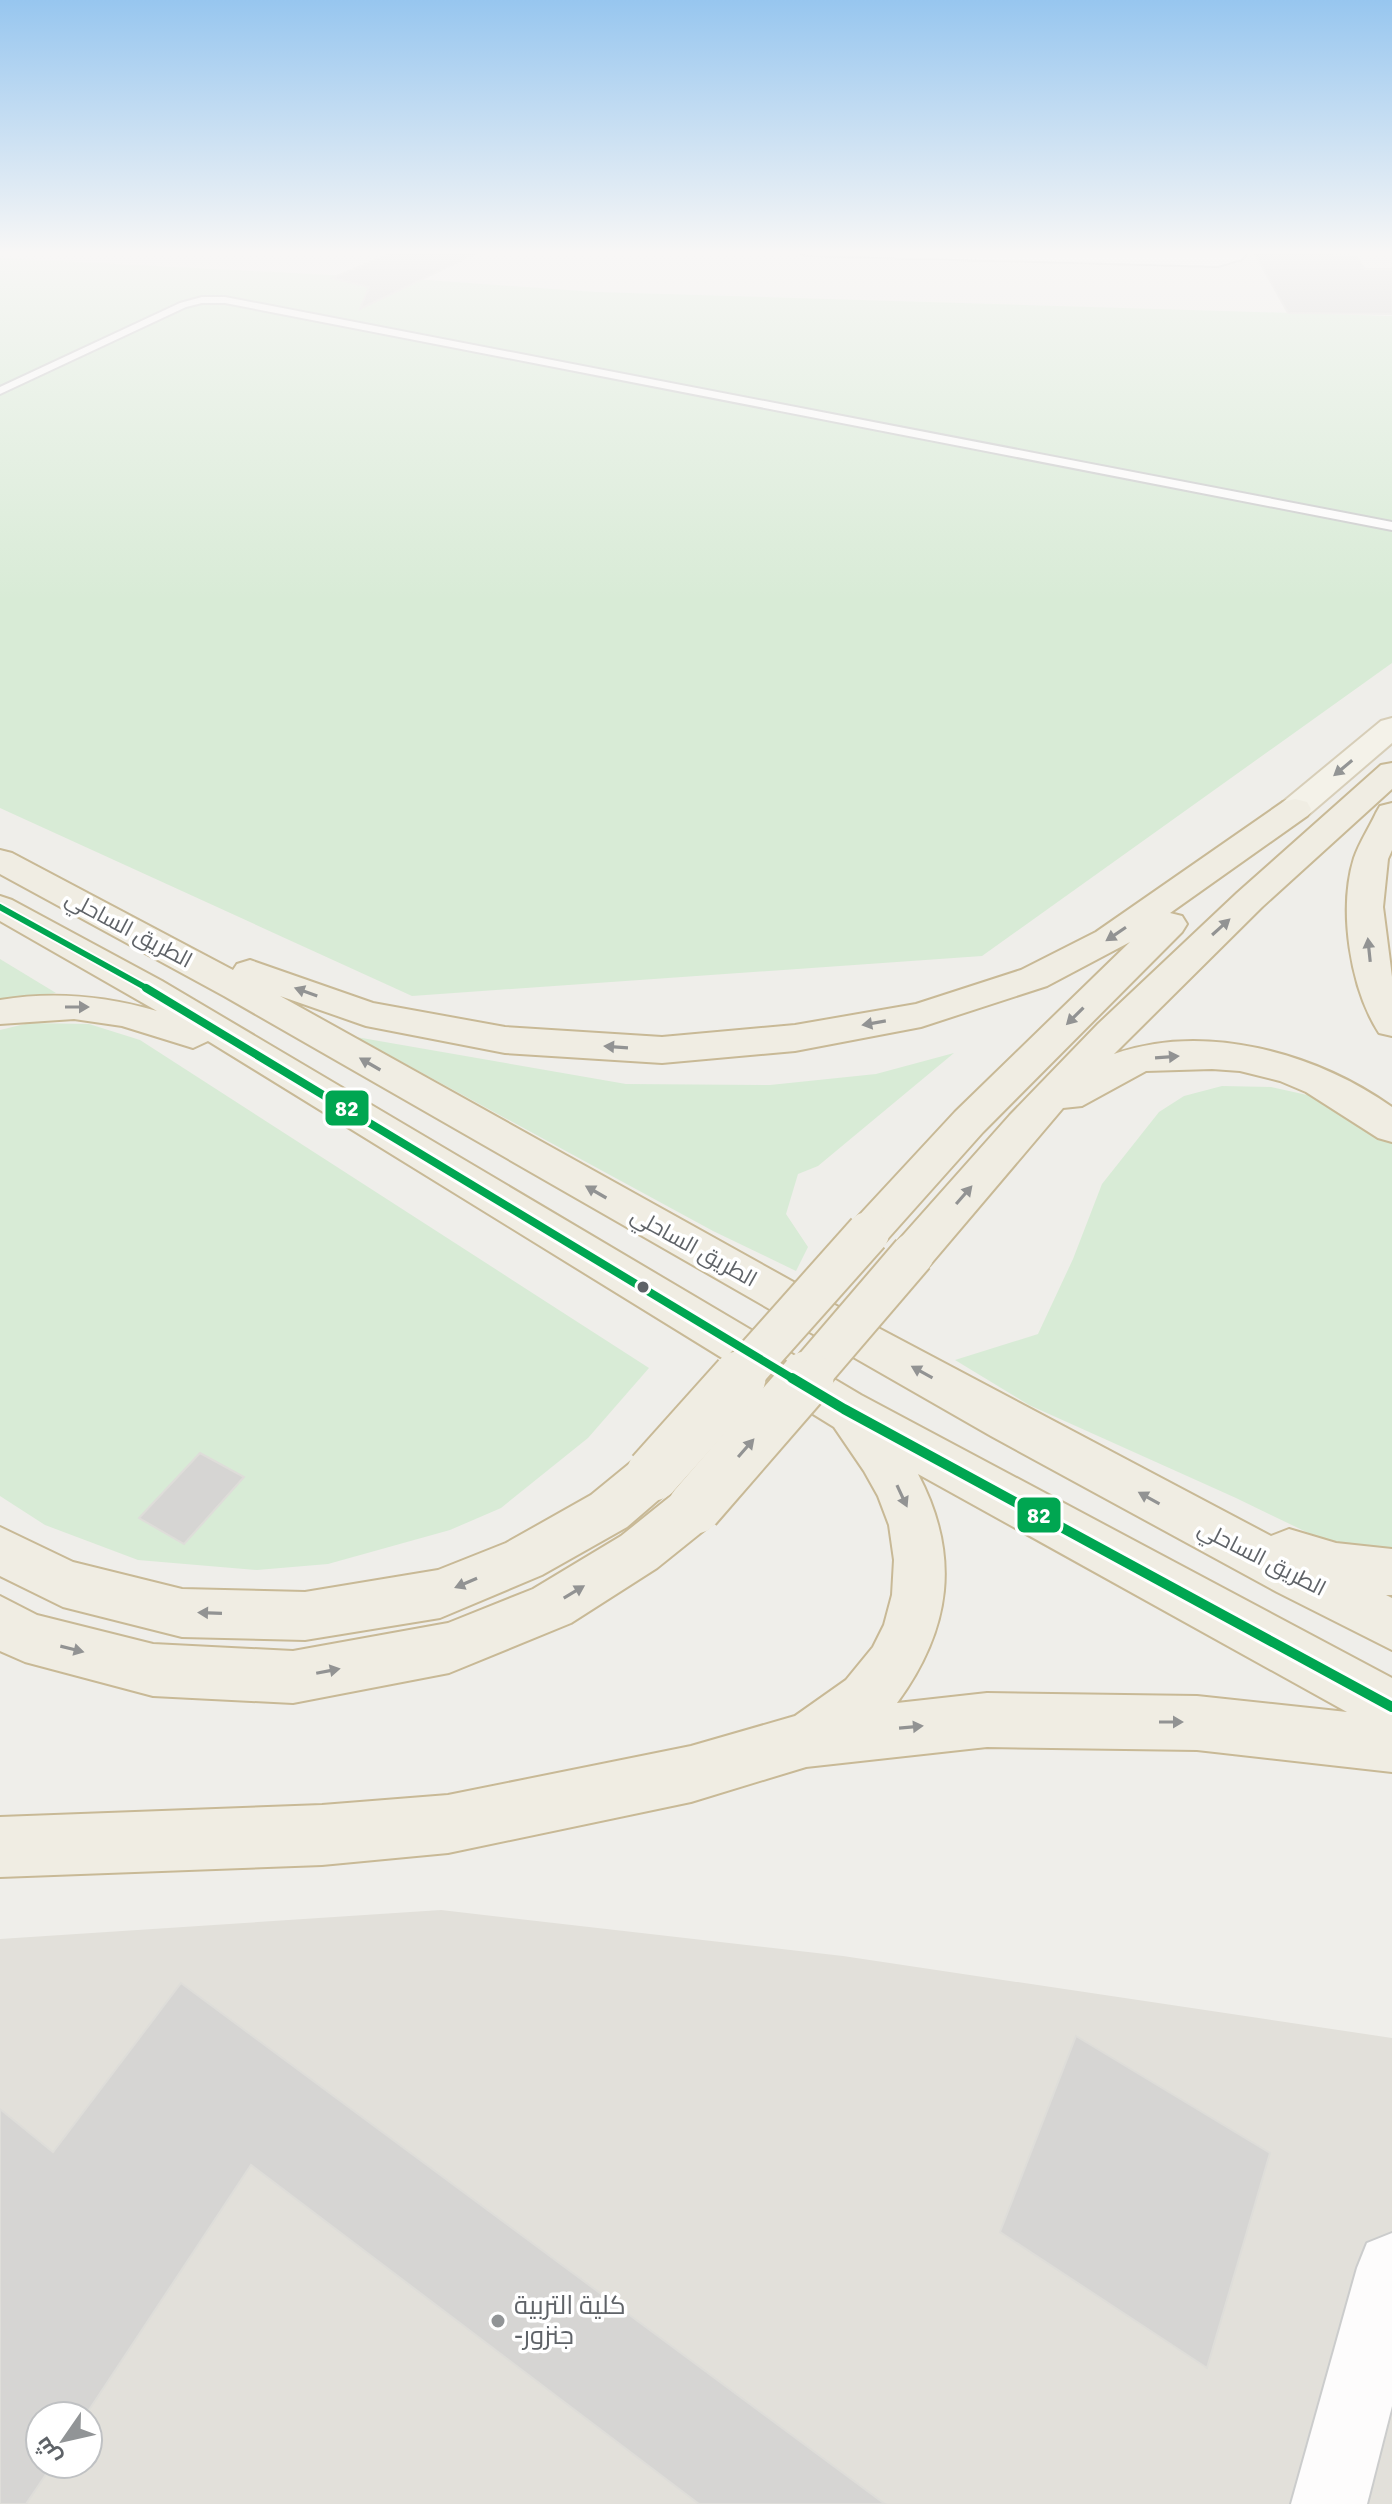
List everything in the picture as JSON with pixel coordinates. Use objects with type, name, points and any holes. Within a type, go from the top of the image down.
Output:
[{"type":"highway","points":[[0,1621],[25,1637],[153,1670],[293,1677],[449,1648],[552,1606],[639,1552],[695,1507],[1023,1126],[1119,1025],[1211,936],[1392,772]]},
{"type":"highway","points":[[133,929],[366,1014],[505,1040],[662,1050],[795,1038],[921,1015],[1034,978],[1109,940],[1295,809]]},
{"type":"highway","points":[[0,1550],[63,1583],[182,1613],[305,1616],[440,1594],[536,1552],[609,1511],[653,1474],[969,1122],[1087,1003],[1295,809]]},
{"type":"highway","points":[[1392,813],[1371,859],[1365,907],[1371,971],[1392,1024]]},
{"type":"highway","name":"الطريق الساحلي","points":[[0,860],[133,929],[620,1206],[1200,1527],[1392,1625]]},
{"type":"highway","name":"الطريق الساحلي","points":[[0,907],[149,989],[844,1409],[1392,1707]]},
{"type":"highway","points":[[0,1012],[25,1007],[90,1006],[153,1021],[283,1069]]},
{"type":"highway","points":[[1023,1126],[1099,1076],[1145,1058],[1206,1054],[1256,1058],[1313,1078],[1366,1108],[1392,1128]]},
{"type":"highway","points":[[806,1740],[864,1702],[904,1649],[922,1590],[918,1530],[882,1453],[844,1409]]},
{"type":"highway","points":[[1200,1527],[1336,1566],[1392,1572]]},
{"type":"highway","points":[[0,1847],[322,1835],[448,1824],[691,1774],[806,1740],[987,1720],[1197,1723],[1392,1744]]},
{"type":"main road","points":[[1295,809],[1392,727]]},
{"type":"street","points":[[1329,2504],[1392,2268]]},
{"type":"lane","points":[[0,391],[51,367]]},
{"type":"lane","points":[[570,367],[1392,526]]},
{"type":"shaded area","points":[[441,1910],[843,1956],[1392,2038],[1392,2504],[0,2504],[0,1939]]},
{"type":"green space","points":[[0,367],[1392,367],[1392,663],[982,956],[412,996],[0,808]]},
{"type":"green space","points":[[0,959],[56,993],[0,1000]]},
{"type":"green space","points":[[29,1023],[89,1024],[140,1040],[649,1368],[588,1438],[501,1508],[450,1530],[328,1564],[257,1570],[138,1560],[45,1525],[0,1496],[0,1030]]},
{"type":"green space","points":[[356,1037],[626,1084],[770,1085],[876,1074],[954,1053],[818,1166],[798,1174],[786,1214],[808,1247],[796,1271],[713,1231]]},
{"type":"green space","points":[[1222,1086],[1271,1087],[1366,1108],[1392,1128],[1392,1570],[1387,1571],[1236,1498],[1029,1405],[955,1360],[1038,1334],[1073,1259],[1102,1184],[1159,1112],[1184,1096]]},
{"type":"building","points":[[200,1453],[244,1477],[184,1544],[139,1518]]},
{"type":"building","points":[[181,1983],[885,2504],[699,2504],[251,2165],[96,2400],[24,2400],[24,2480],[42,2480],[26,2504],[0,2504],[0,2109],[53,2152]]},
{"type":"building","points":[[1076,2036],[1270,2153],[1207,2368],[1000,2232]]},
{"type":"transit line","name":"82","points":[[0,907],[149,989],[844,1409],[1392,1707]]},
{"type":"place","name":"كلية التربية -جنزور","points":[[498,2321]]}]
